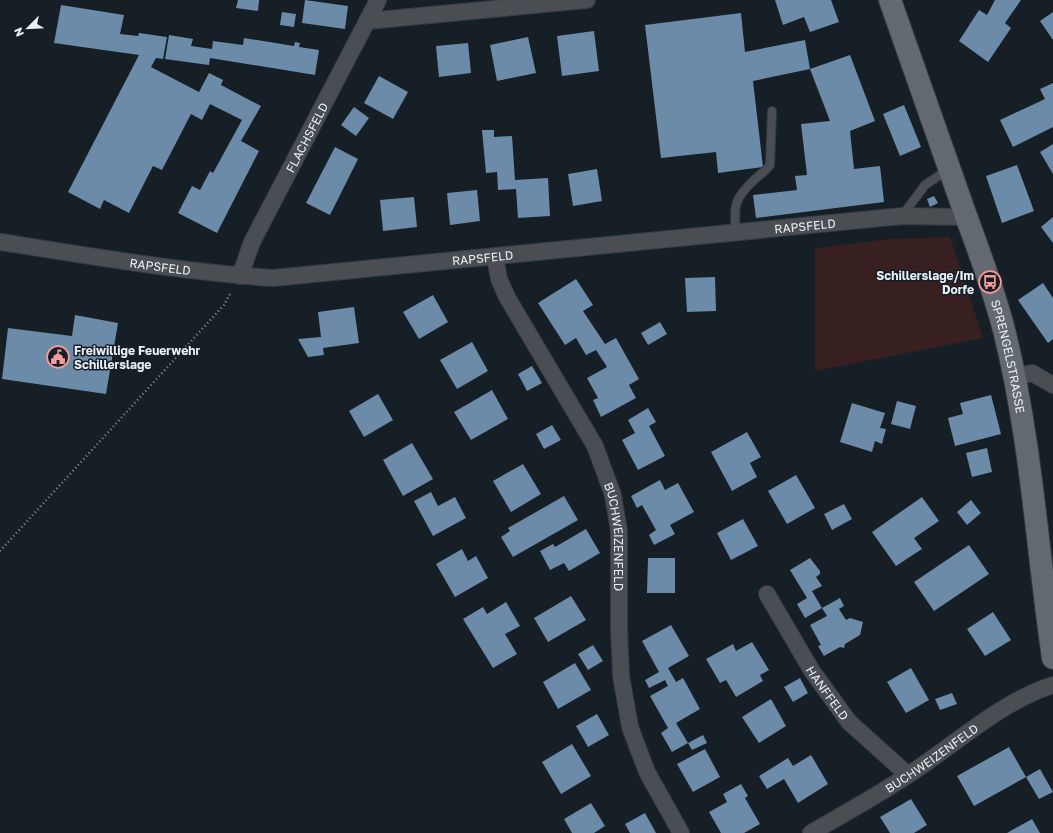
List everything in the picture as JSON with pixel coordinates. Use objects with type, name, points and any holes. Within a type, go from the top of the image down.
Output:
[{"type":"main road","name":"SPRENGELSTRASSE","points":[[890,0],[990,282],[1015,377],[1031,471],[1039,552],[1053,658]]},
{"type":"street","name":"FLACHSFELD","points":[[240,276],[252,242],[378,0]]},
{"type":"street","points":[[367,21],[587,0]]},
{"type":"street","name":"RAPSFELD","points":[[0,242],[240,276],[273,278],[902,216],[966,217]]},
{"type":"street","name":"BUCHWEIZENFELD","points":[[495,257],[499,279],[507,297],[595,446],[613,495],[619,531],[619,628],[621,676],[630,727],[647,772],[681,833]]},
{"type":"street","points":[[1015,377],[1032,373],[1053,385]]},
{"type":"street","name":"HANFFELD","points":[[767,594],[812,671],[849,722],[908,775]]},
{"type":"street","name":"BUCHWEIZENFELD","points":[[811,833],[908,775],[1005,708],[1043,688],[1053,685]]},
{"type":"lane","points":[[736,233],[734,208],[738,199],[754,179],[766,171],[770,165],[772,111]]},
{"type":"lane","points":[[902,216],[925,185],[950,168]]},
{"type":"path","points":[[0,551],[224,305],[240,276]]},
{"type":"shaded area","points":[[950,237],[983,338],[815,371],[815,248],[890,239]]},
{"type":"building","points":[[238,0],[259,0],[258,11],[236,8]]},
{"type":"building","points":[[305,0],[348,6],[345,29],[302,23]]},
{"type":"building","points":[[775,0],[831,0],[839,22],[810,32],[804,17],[783,25]]},
{"type":"building","points":[[995,0],[1021,0],[1005,23],[1011,28],[988,62],[959,41],[979,10],[987,15]]},
{"type":"building","points":[[61,5],[124,15],[120,34],[138,36],[139,33],[167,37],[163,59],[156,58],[151,67],[199,92],[209,73],[223,80],[221,85],[261,106],[241,141],[259,151],[217,233],[178,213],[192,186],[200,190],[210,171],[213,173],[242,120],[210,104],[202,120],[191,114],[162,170],[153,166],[129,213],[104,200],[100,209],[68,192],[139,55],[54,43]]},
{"type":"building","points":[[282,12],[296,14],[294,27],[280,25]]},
{"type":"building","points":[[1053,12],[1053,40],[1040,21]]},
{"type":"building","points":[[741,13],[745,52],[805,40],[810,69],[753,81],[763,167],[718,173],[716,152],[661,158],[645,25]]},
{"type":"building","points":[[594,31],[599,71],[562,76],[557,36]]},
{"type":"building","points":[[169,35],[193,39],[191,46],[212,49],[213,41],[243,45],[244,38],[294,46],[295,42],[300,43],[299,47],[319,50],[315,75],[210,58],[209,65],[165,59]]},
{"type":"building","points":[[528,37],[536,73],[497,81],[490,45]]},
{"type":"building","points":[[468,43],[471,73],[439,77],[436,46]]},
{"type":"building","points":[[850,55],[875,121],[850,131],[854,169],[880,166],[884,202],[756,218],[753,195],[797,190],[795,176],[807,175],[801,124],[830,121],[810,69]]},
{"type":"building","points":[[379,76],[408,92],[393,119],[364,103]]},
{"type":"building","points":[[1053,83],[1053,127],[1013,147],[1000,120],[1045,99],[1040,89]]},
{"type":"building","points":[[904,105],[921,147],[900,156],[883,114]]},
{"type":"building","points":[[354,107],[369,118],[356,136],[341,125]]},
{"type":"building","points":[[482,130],[494,130],[494,137],[512,136],[515,180],[548,178],[550,216],[518,218],[516,189],[498,190],[497,172],[486,173]]},
{"type":"building","points":[[1053,144],[1053,174],[1040,152]]},
{"type":"building","points":[[335,147],[358,159],[330,215],[306,203]]},
{"type":"building","points":[[1017,165],[1034,211],[1002,223],[986,176]]},
{"type":"building","points":[[597,169],[602,201],[573,206],[568,174]]},
{"type":"building","points":[[477,190],[480,221],[450,225],[447,193]]},
{"type":"building","points":[[934,196],[938,203],[930,207],[927,199]]},
{"type":"building","points":[[414,197],[417,227],[383,231],[380,200]]},
{"type":"building","points":[[1053,217],[1053,243],[1041,227]]},
{"type":"building","points":[[715,277],[716,311],[687,312],[685,278]]},
{"type":"building","points":[[576,279],[593,305],[583,311],[605,344],[616,338],[639,379],[629,385],[636,398],[601,417],[593,400],[598,398],[587,378],[607,367],[596,350],[586,355],[576,338],[565,345],[538,303]]},
{"type":"building","points":[[1043,283],[1053,298],[1053,339],[1048,343],[1018,300]]},
{"type":"building","points":[[433,295],[448,322],[419,339],[403,312]]},
{"type":"building","points":[[354,307],[359,343],[323,348],[324,355],[308,357],[298,339],[321,337],[318,312]]},
{"type":"building","name":"Freiwillige Feuerwehr Schillerslage","points":[[75,315],[118,323],[106,394],[2,379],[8,328],[72,336]]},
{"type":"building","points":[[660,322],[667,334],[648,345],[641,333]]},
{"type":"building","points":[[472,342],[488,371],[457,389],[440,360]]},
{"type":"building","points":[[532,366],[542,383],[527,391],[518,374]]},
{"type":"building","points":[[492,390],[508,419],[471,440],[454,412]]},
{"type":"building","points":[[378,394],[393,420],[364,437],[349,411]]},
{"type":"building","points":[[991,395],[1001,434],[955,446],[948,418],[963,414],[960,403]]},
{"type":"building","points":[[897,401],[916,406],[910,429],[891,424]]},
{"type":"building","points":[[852,403],[885,413],[880,428],[886,429],[882,444],[875,441],[872,452],[840,442]]},
{"type":"building","points":[[648,408],[656,422],[649,426],[665,456],[638,470],[622,440],[635,433],[628,420]]},
{"type":"building","points":[[552,425],[561,440],[544,449],[536,434]]},
{"type":"building","points":[[747,432],[761,457],[750,463],[757,477],[732,491],[711,452]]},
{"type":"building","points":[[412,443],[433,479],[403,496],[383,460]]},
{"type":"building","points":[[987,448],[992,472],[972,477],[966,453]]},
{"type":"building","points":[[523,464],[541,494],[511,512],[493,481]]},
{"type":"building","points":[[796,475],[815,508],[787,524],[768,491]]},
{"type":"building","points":[[660,480],[665,490],[678,483],[694,512],[670,525],[675,534],[654,545],[649,535],[656,530],[642,505],[637,508],[631,496]]},
{"type":"building","points":[[431,492],[438,506],[455,497],[466,518],[433,536],[414,501]]},
{"type":"building","points":[[564,496],[578,520],[513,557],[501,537],[510,531],[508,528]]},
{"type":"building","points":[[922,497],[939,521],[914,538],[922,549],[896,566],[872,532]]},
{"type":"building","points":[[971,500],[981,513],[967,525],[957,512]]},
{"type":"building","points":[[844,504],[852,519],[832,530],[824,514]]},
{"type":"building","points":[[743,519],[758,546],[731,560],[717,533]]},
{"type":"building","points":[[586,529],[600,553],[569,571],[564,563],[550,570],[540,551],[553,544],[555,547]]},
{"type":"building","points":[[969,545],[989,574],[934,611],[914,582]]},
{"type":"building","points":[[462,549],[468,561],[476,556],[488,578],[455,597],[436,564]]},
{"type":"building","points":[[648,558],[675,558],[675,593],[647,593]]},
{"type":"building","points":[[810,558],[820,571],[820,574],[816,577],[822,586],[812,591],[822,608],[805,618],[797,604],[807,598],[790,570]]},
{"type":"building","points":[[571,596],[586,620],[548,642],[534,618]]},
{"type":"building","points":[[840,598],[844,606],[839,609],[846,620],[850,618],[863,622],[860,635],[845,644],[844,648],[840,647],[824,656],[818,646],[821,645],[810,625],[827,616],[822,608]]},
{"type":"building","points":[[506,602],[520,626],[505,634],[517,654],[493,668],[463,619],[483,607],[487,614]]},
{"type":"building","points":[[993,612],[1011,640],[985,656],[967,629]]},
{"type":"building","points":[[671,625],[689,656],[668,668],[676,682],[683,678],[700,709],[676,723],[688,743],[672,752],[661,733],[668,728],[650,696],[668,686],[665,680],[649,688],[645,680],[659,672],[642,641]]},
{"type":"building","points":[[752,642],[769,670],[760,675],[763,681],[736,697],[726,680],[720,683],[706,659],[733,644],[736,651]]},
{"type":"building","points":[[593,645],[603,661],[588,670],[578,654]]},
{"type":"building","points":[[575,663],[591,690],[558,709],[543,682]]},
{"type":"building","points":[[911,668],[929,700],[906,713],[887,682]]},
{"type":"building","points":[[800,678],[808,693],[793,702],[784,687]]},
{"type":"building","points":[[952,693],[957,704],[940,710],[935,699]]},
{"type":"building","points":[[771,699],[786,726],[759,743],[742,717]]},
{"type":"building","points":[[597,714],[609,735],[588,747],[576,726]]},
{"type":"building","points":[[703,735],[707,743],[692,750],[688,743]]},
{"type":"building","points":[[572,744],[591,776],[561,794],[542,762]]},
{"type":"building","points":[[1009,747],[1026,777],[974,806],[957,776]]},
{"type":"building","points":[[705,749],[720,777],[693,792],[677,764]]},
{"type":"building","points":[[811,755],[828,784],[798,803],[784,779],[767,789],[759,776],[788,758],[793,766]]},
{"type":"building","points":[[1040,769],[1053,792],[1039,799],[1026,777]]},
{"type":"building","points":[[741,784],[748,796],[745,798],[760,824],[744,833],[721,833],[709,812],[727,802],[723,794]]},
{"type":"building","points":[[911,799],[927,825],[914,833],[890,833],[880,817]]},
{"type":"building","points":[[591,803],[605,826],[594,833],[572,833],[564,819]]},
{"type":"building","points":[[645,813],[656,833],[630,833],[625,824]]},
{"type":"building","points":[[1032,819],[1040,833],[1007,833]]},
{"type":"place","name":"Schillerslage/Im Dorfe","points":[[990,282]]},
{"type":"place","name":"Freiwillige Feuerwehr Schillerslage","points":[[58,357]]}]
